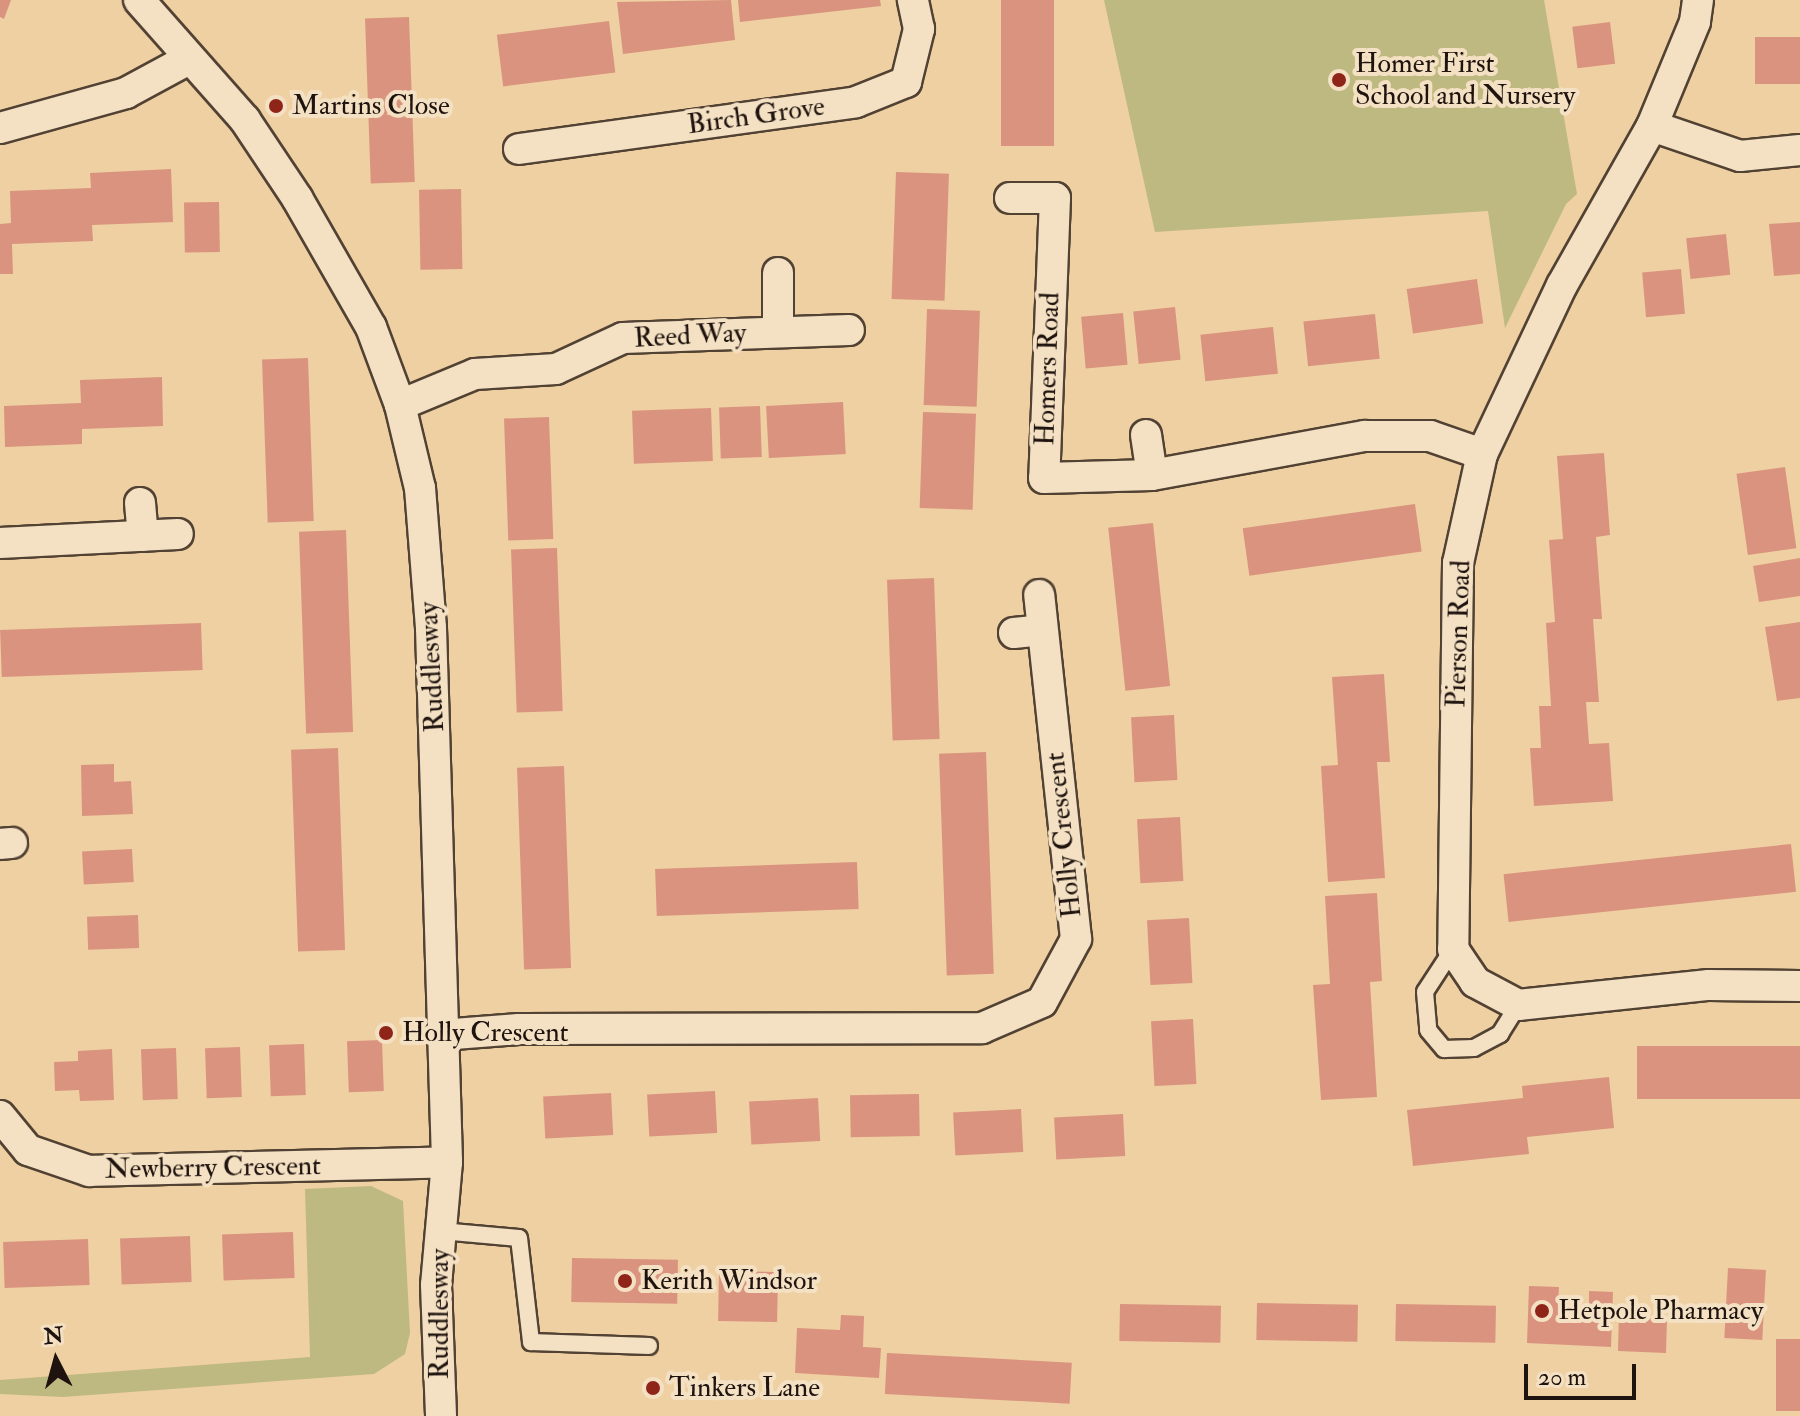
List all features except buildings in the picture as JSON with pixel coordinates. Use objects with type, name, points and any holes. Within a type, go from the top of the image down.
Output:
[{"type":"street","name":"Ruddlesway","points":[[139,0],[245,120],[297,198],[371,327],[400,405],[420,488],[431,628],[447,1162],[436,1285],[441,1416]]},
{"type":"street","name":"Birch Grove","points":[[519,149],[856,102],[906,82],[919,29],[913,0]]},
{"type":"street","name":"Pierson Road","points":[[1453,949],[1458,563],[1482,454],[1562,285],[1652,126],[1695,22],[1698,0]]},
{"type":"street","points":[[0,128],[126,93],[189,59]]},
{"type":"street","points":[[1652,126],[1740,156],[1800,150]]},
{"type":"street","name":"Homers Road","points":[[1010,198],[1055,198],[1044,478],[1152,475],[1365,436],[1430,436],[1482,454]]},
{"type":"street","points":[[778,273],[778,332]]},
{"type":"street","name":"Reed Way","points":[[400,405],[475,374],[556,369],[623,338],[849,330]]},
{"type":"street","points":[[1146,435],[1152,475]]},
{"type":"street","points":[[140,503],[143,536]]},
{"type":"street","points":[[0,543],[178,534]]},
{"type":"street","name":"Holly Crescent","points":[[441,1035],[519,1029],[982,1028],[1042,1002],[1076,939],[1028,631],[1039,595]]},
{"type":"street","points":[[1453,949],[1475,982],[1518,1005],[1709,985],[1800,986]]},
{"type":"street","name":"Newberry Crescent","points":[[0,1116],[28,1150],[89,1171],[447,1162]]},
{"type":"lane","points":[[1453,949],[1425,992],[1428,1030],[1444,1049],[1474,1048],[1500,1034],[1518,1005]]},
{"type":"lane","points":[[441,1231],[519,1238],[531,1342],[649,1346]]},
{"type":"shaded area","name":"Homer First School and Nursery","points":[[1104,0],[1544,0],[1577,194],[1566,204],[1505,328],[1488,211],[1155,232]]},
{"type":"shaded area","points":[[371,1186],[403,1201],[410,1333],[405,1354],[374,1374],[63,1397],[0,1394],[0,1380],[310,1357],[305,1189]]},
{"type":"place","name":"Homer First School and Nursery","points":[[1339,80]]},
{"type":"place","name":"Martins Close","points":[[276,106]]},
{"type":"place","name":"Holly Crescent","points":[[386,1033]]},
{"type":"place","name":"Kerith Windsor","points":[[625,1281]]},
{"type":"place","name":"Hetpole Pharmacy","points":[[1542,1311]]},
{"type":"place","name":"Tinkers Lane","points":[[653,1388]]}]
